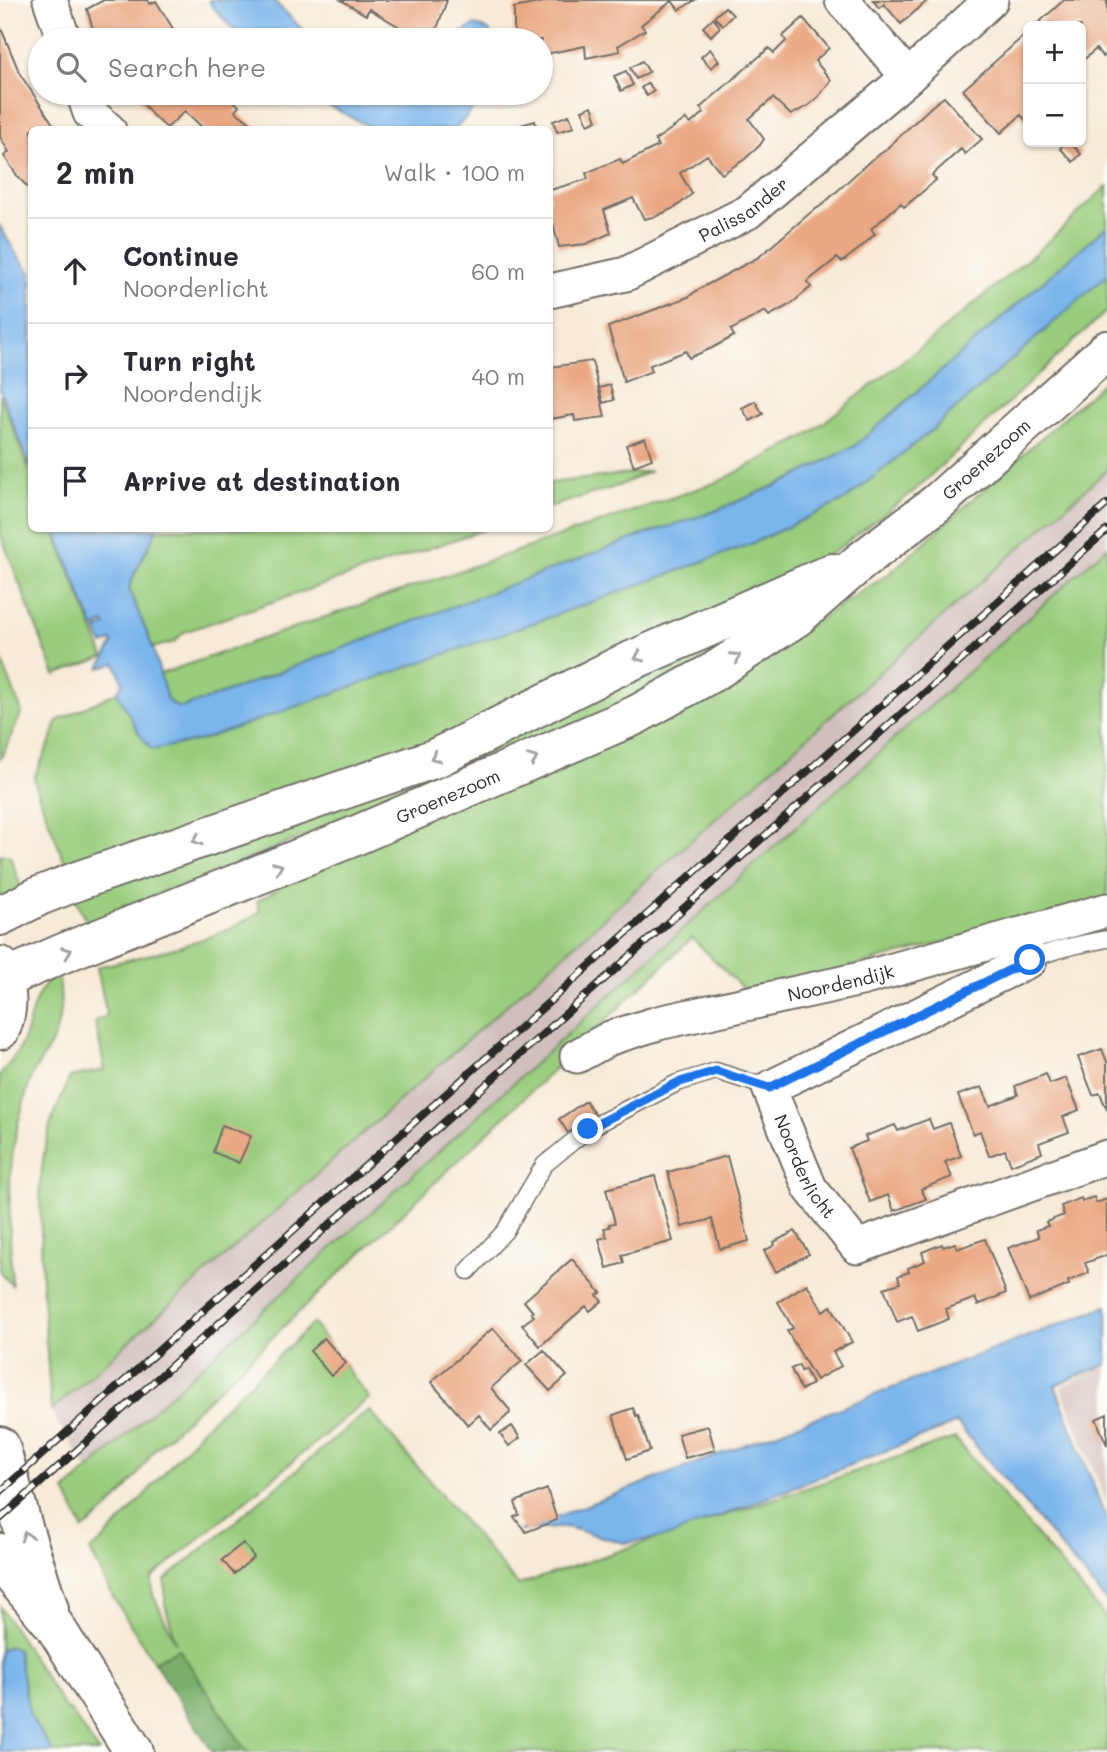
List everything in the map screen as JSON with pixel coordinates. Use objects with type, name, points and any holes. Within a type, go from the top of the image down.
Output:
[{"type":"street","points":[[50,0],[60,28]]},
{"type":"street","points":[[842,0],[908,77]]},
{"type":"street","name":"Palissander","points":[[553,289],[626,274],[748,212],[908,77],[991,0]]},
{"type":"street","points":[[87,105],[90,113],[105,126]]},
{"type":"street","name":"Groenezoom","points":[[2,972],[61,954],[350,838],[636,715],[715,671],[797,617],[860,562],[937,503],[1107,350]]},
{"type":"street","name":"Groenezoom","points":[[0,916],[39,896],[80,880],[436,758],[615,668],[860,562]]},
{"type":"street","name":"Noordendijk","points":[[577,1056],[610,1038],[659,1029],[861,979],[1025,947],[1107,909]]},
{"type":"street","points":[[769,1088],[1025,947]]},
{"type":"street","points":[[0,1030],[7,994],[2,972]]},
{"type":"street","name":"Noorderlicht","points":[[769,1088],[810,1188],[857,1247],[1107,1157]]},
{"type":"street","points":[[0,1446],[54,1625]]},
{"type":"street","points":[[0,1553],[7,1569],[54,1625],[134,1752]]},
{"type":"lane","name":"Noordendijk","points":[[1025,947],[1041,955],[1107,939]]},
{"type":"lane","points":[[468,1271],[505,1231],[544,1165],[588,1129],[676,1077],[716,1071],[769,1088]]},
{"type":"shaded area","points":[[1107,470],[1107,547],[88,1470],[51,1411]]},
{"type":"shaded area","points":[[1107,1365],[1107,1503],[1061,1387]]},
{"type":"green space","points":[[1107,186],[1107,226],[855,446],[791,479],[713,512],[640,536],[203,701],[179,708],[167,700],[160,674],[720,481],[806,436],[929,341],[1040,249]]},
{"type":"green space","points":[[1107,275],[1107,311],[913,492],[831,554],[740,602],[436,746],[68,871],[34,777],[57,721],[117,692],[139,733],[201,740],[753,543],[845,500],[933,429]]},
{"type":"green space","points":[[1107,379],[1107,470],[51,1411],[42,1282],[40,1184],[51,1123],[70,1077],[105,1070],[95,1021],[107,1016],[97,967],[181,946],[222,932],[260,912],[257,901],[277,890],[297,867],[715,687],[890,573]]},
{"type":"green space","points":[[0,395],[28,467],[28,532],[54,532],[104,657],[55,675],[0,533]]},
{"type":"green space","points":[[651,471],[618,486],[553,506],[553,483]]},
{"type":"green space","points":[[156,532],[477,532],[184,632],[174,642],[153,648],[129,589]]},
{"type":"green space","points":[[1107,547],[1107,900],[748,994],[692,938],[153,1451],[122,1494],[83,1529],[65,1491]]},
{"type":"green space","points":[[795,609],[602,716],[88,924],[73,895]]},
{"type":"green space","points":[[0,656],[22,712],[0,760]]},
{"type":"green space","points":[[0,854],[10,856],[22,890],[0,901]]},
{"type":"green space","points":[[54,976],[59,979],[60,987],[57,1027],[29,1085],[19,1120],[12,1161],[9,1202],[12,1285],[0,1272],[0,1075],[18,1051],[36,1001]]},
{"type":"green space","points":[[313,1323],[369,1398],[152,1578],[153,1595],[176,1643],[165,1604],[165,1580],[369,1410],[518,1585],[955,1438],[1107,1619],[1107,1752],[247,1752],[179,1649],[154,1662],[113,1597],[90,1550],[127,1515],[206,1425]]},
{"type":"green space","points":[[0,1607],[67,1711],[69,1709],[99,1752],[53,1752],[30,1716],[17,1649],[10,1646],[0,1650]]},
{"type":"green space","points":[[179,1649],[247,1752],[213,1752],[154,1662]]},
{"type":"water","points":[[209,0],[273,0],[301,28],[232,28]]},
{"type":"water","points":[[327,105],[475,105],[457,126],[368,126]]},
{"type":"water","points":[[0,226],[28,269],[28,461],[0,390]]},
{"type":"water","points":[[1107,226],[1107,275],[933,429],[845,500],[753,543],[201,740],[152,750],[139,733],[117,692],[123,683],[115,663],[100,668],[113,643],[111,641],[103,645],[96,630],[106,626],[104,623],[94,628],[56,532],[156,532],[129,589],[153,648],[167,700],[179,708],[640,536],[713,512],[791,479],[855,446]]},
{"type":"water","points":[[1107,1306],[1107,1364],[1055,1385],[1107,1521],[1107,1602],[957,1423],[667,1537],[624,1543],[567,1527],[519,1531]]},
{"type":"water","points":[[10,1646],[17,1649],[30,1716],[53,1752],[2,1752],[0,1749],[0,1650]]},
{"type":"building","points":[[104,0],[148,0],[150,4],[156,1],[173,28],[93,28],[87,9]]},
{"type":"building","points":[[341,0],[447,0],[437,28],[401,28],[369,9],[366,15]]},
{"type":"building","points":[[553,0],[695,0],[679,10],[672,1],[641,25],[645,30],[618,46],[620,51],[586,58],[585,46],[553,53],[553,28],[514,28],[514,8]]},
{"type":"building","points":[[873,0],[928,0],[901,24],[884,4],[879,8]]},
{"type":"building","points":[[1064,0],[1107,0],[1107,53],[1103,57],[1096,49],[1086,58],[1086,21],[1041,21]]},
{"type":"building","points":[[725,7],[733,15],[723,25],[714,17]]},
{"type":"building","points":[[713,18],[720,27],[711,36],[703,27]]},
{"type":"building","points":[[803,18],[829,48],[815,61],[831,80],[819,96],[791,115],[773,98],[749,119],[764,139],[760,145],[722,174],[707,155],[680,173],[692,194],[676,207],[644,219],[633,198],[604,210],[611,233],[586,244],[559,247],[553,224],[553,189],[588,179],[586,173],[620,159],[623,164],[658,146],[655,140],[686,119],[690,124],[704,113],[701,107],[769,48],[774,53],[786,41],[783,36]]},
{"type":"building","points":[[0,26],[20,74],[28,86],[28,105],[40,105],[54,126],[28,126],[28,188],[4,156],[9,152],[0,137]]},
{"type":"building","points":[[1023,36],[1023,117],[1021,115],[1001,133],[963,90]]},
{"type":"building","points":[[710,49],[719,61],[711,68],[701,57]]},
{"type":"building","points":[[642,61],[649,72],[636,79],[630,68]]},
{"type":"building","points":[[626,71],[633,85],[621,91],[614,76]]},
{"type":"building","points":[[648,83],[654,91],[647,96],[641,88]]},
{"type":"building","points":[[944,97],[982,139],[965,154],[961,149],[932,175],[936,180],[904,207],[901,203],[871,229],[875,234],[859,249],[842,262],[837,258],[807,282],[811,287],[791,304],[769,316],[765,311],[731,330],[734,336],[712,348],[689,358],[686,351],[650,365],[652,371],[624,382],[608,327],[688,297],[759,257]]},
{"type":"building","points":[[144,105],[238,105],[235,111],[255,126],[201,126],[185,111],[169,126],[165,126]]},
{"type":"building","points":[[592,106],[597,120],[588,124],[582,110]]},
{"type":"building","points":[[569,115],[574,127],[557,132],[553,121]]},
{"type":"building","points":[[535,121],[536,126],[521,126]]},
{"type":"building","points":[[1075,147],[1081,154],[1073,162],[1060,148]]},
{"type":"building","points":[[592,361],[605,417],[575,421],[574,415],[553,418],[553,367]]},
{"type":"building","points":[[610,385],[614,400],[603,403],[599,388]]},
{"type":"building","points":[[755,401],[763,414],[750,421],[742,408]]},
{"type":"building","points":[[645,438],[652,459],[634,466],[626,445]]},
{"type":"building","points":[[1102,1049],[1107,1062],[1107,1110],[1100,1093],[1093,1095],[1078,1057]]},
{"type":"building","points":[[1046,1074],[1050,1084],[1066,1078],[1079,1110],[1063,1117],[1069,1132],[1039,1143],[1042,1153],[1011,1165],[1005,1150],[989,1156],[980,1131],[973,1134],[958,1095],[982,1087],[990,1106],[1018,1095],[1015,1086]]},
{"type":"building","points":[[586,1101],[595,1115],[568,1133],[559,1119]]},
{"type":"building","points":[[929,1119],[933,1129],[949,1123],[961,1156],[945,1162],[952,1177],[921,1189],[926,1199],[894,1211],[888,1195],[870,1202],[849,1148],[867,1141],[865,1136],[895,1125],[898,1131]]},
{"type":"building","points":[[222,1125],[251,1136],[239,1163],[213,1152]]},
{"type":"building","points":[[727,1156],[749,1241],[720,1249],[712,1219],[682,1227],[668,1172]]},
{"type":"building","points":[[655,1176],[673,1241],[622,1255],[624,1263],[607,1268],[599,1239],[607,1237],[604,1228],[615,1223],[606,1189]]},
{"type":"building","points":[[1094,1197],[1096,1203],[1107,1199],[1107,1255],[1085,1263],[1089,1273],[1068,1281],[1069,1285],[1029,1301],[1008,1248],[1039,1237],[1036,1230],[1048,1226],[1046,1222],[1064,1215],[1061,1206],[1081,1198],[1082,1201]]},
{"type":"building","points":[[795,1231],[809,1254],[776,1272],[764,1251],[775,1245],[774,1242]]},
{"type":"building","points":[[985,1239],[1006,1293],[978,1305],[975,1298],[946,1309],[949,1319],[918,1331],[912,1316],[897,1322],[884,1288],[900,1283],[898,1276],[909,1272],[908,1268],[925,1261],[922,1252],[942,1244],[943,1247],[955,1243],[957,1249]]},
{"type":"building","points":[[572,1259],[601,1293],[597,1295],[602,1301],[590,1311],[586,1306],[540,1346],[522,1325],[534,1316],[524,1301]]},
{"type":"building","points":[[807,1284],[823,1311],[831,1306],[852,1342],[833,1352],[841,1366],[816,1380],[787,1331],[793,1328],[778,1302]]},
{"type":"building","points":[[493,1328],[522,1361],[491,1388],[510,1413],[491,1430],[479,1415],[468,1425],[431,1382]]},
{"type":"building","points":[[324,1338],[346,1363],[331,1376],[310,1351]]},
{"type":"building","points":[[544,1350],[567,1376],[550,1391],[526,1365]]},
{"type":"building","points":[[799,1365],[801,1371],[805,1369],[812,1384],[801,1390],[791,1369]]},
{"type":"building","points":[[633,1408],[650,1451],[627,1459],[613,1415]]},
{"type":"building","points":[[1107,1414],[1107,1445],[1096,1419]]},
{"type":"building","points":[[512,1426],[520,1438],[509,1446],[500,1434]]},
{"type":"building","points":[[708,1426],[715,1450],[685,1458],[678,1434]]},
{"type":"building","points":[[547,1489],[557,1520],[526,1532],[514,1517],[519,1515],[515,1502]]},
{"type":"building","points":[[243,1543],[254,1557],[234,1574],[222,1560]]},
{"type":"railway","points":[[0,1492],[1107,504]]},
{"type":"railway","points":[[0,1519],[1107,530]]},
{"type":"route","points":[[588,1129],[677,1083],[716,1071],[769,1088],[1030,960]]}]
